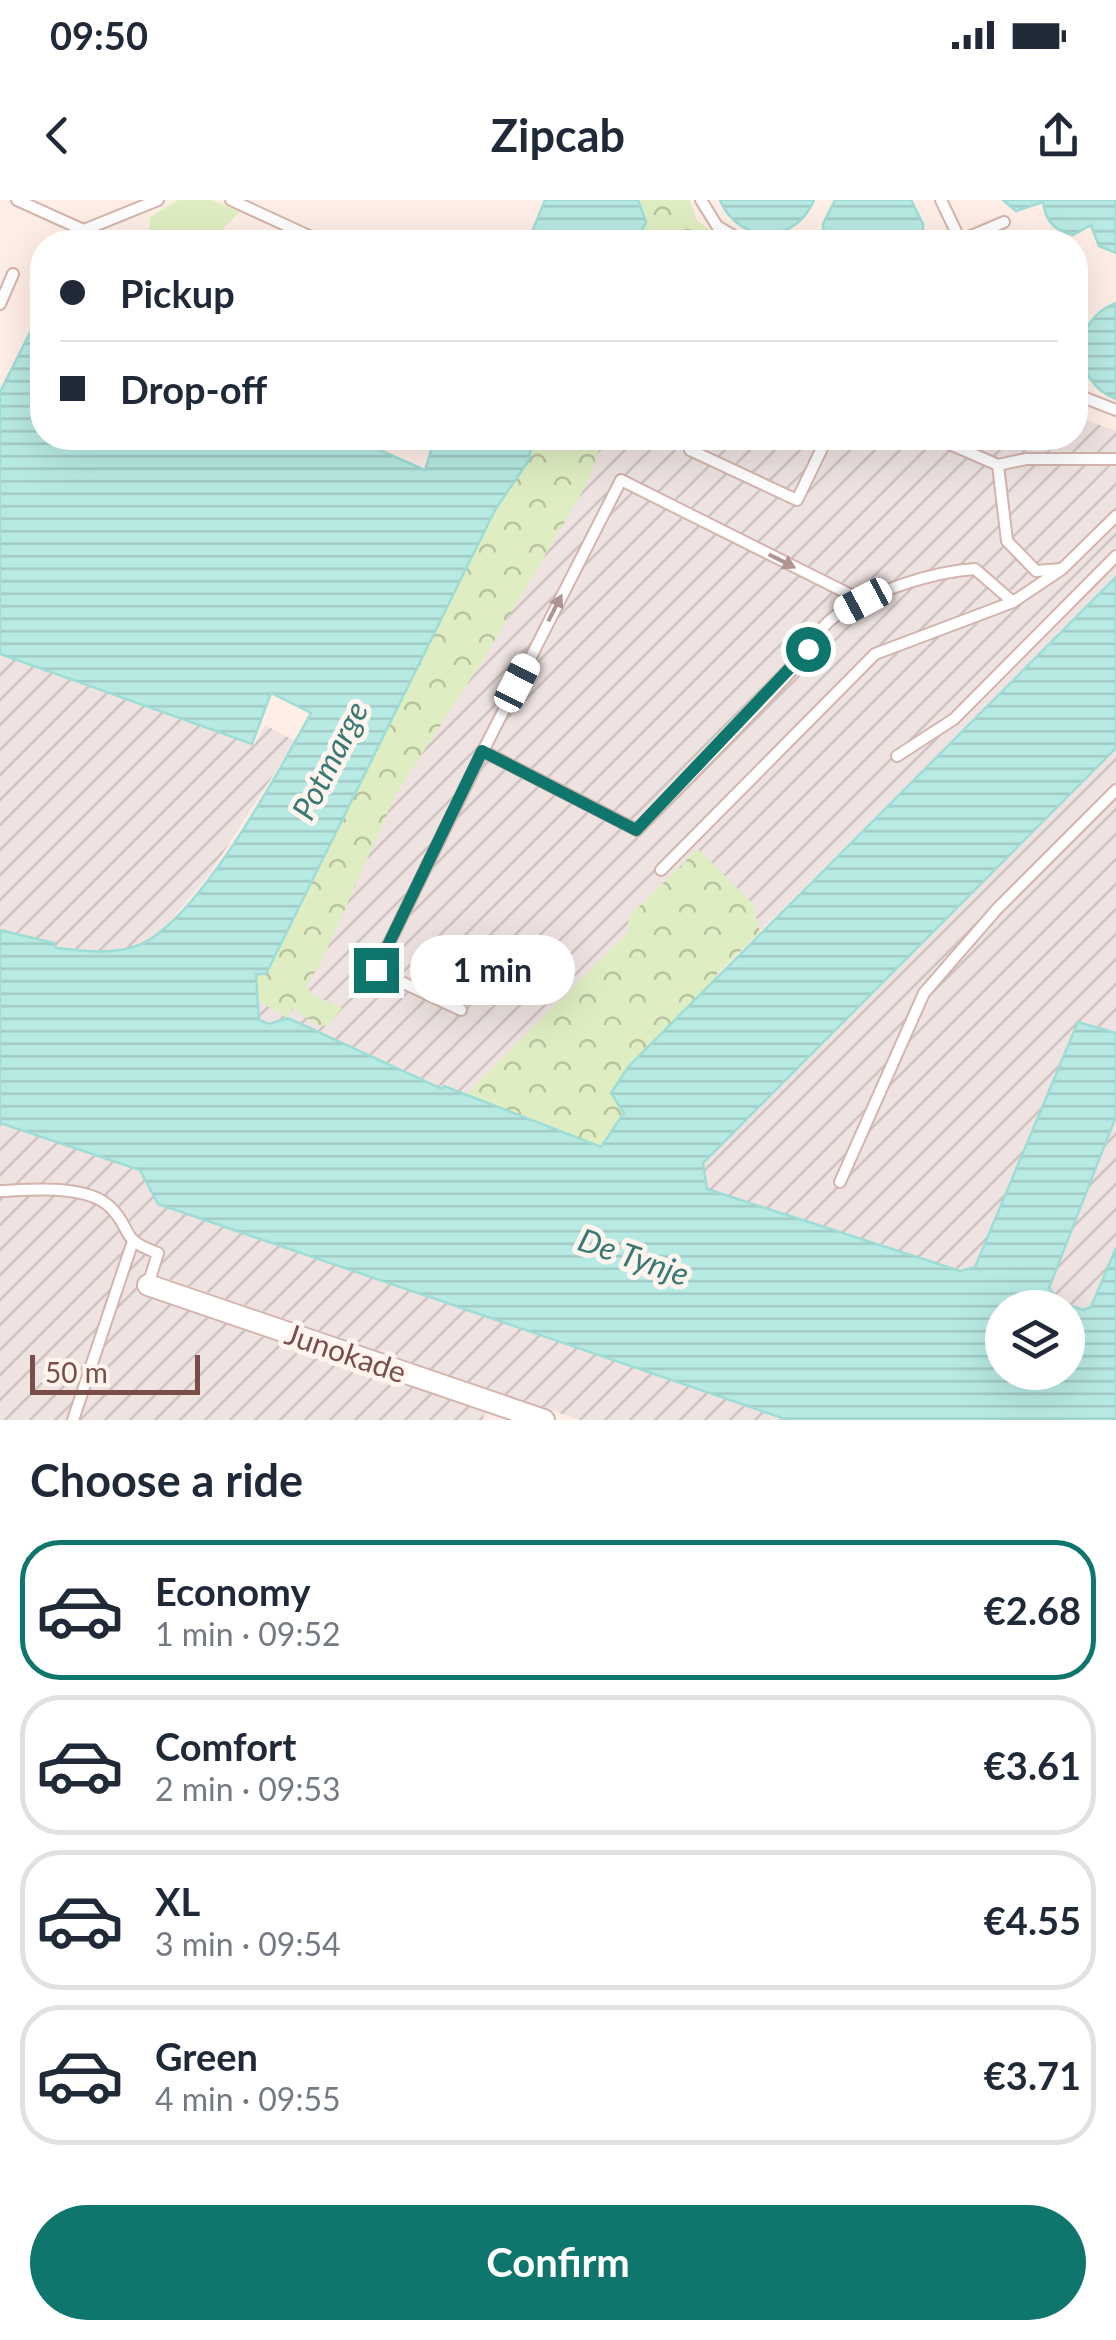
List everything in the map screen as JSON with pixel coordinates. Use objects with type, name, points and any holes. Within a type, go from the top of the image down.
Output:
[{"type":"street","name":"Junokade","points":[[148,1284],[544,1420]]},
{"type":"lane","points":[[17,200],[84,230],[158,200]]},
{"type":"lane","points":[[231,200],[296,230]]},
{"type":"lane","points":[[702,200],[717,226],[724,230]]},
{"type":"lane","points":[[940,200],[954,230]]},
{"type":"lane","points":[[984,230],[1004,222]]},
{"type":"lane","points":[[0,304],[13,274]]},
{"type":"lane","points":[[1088,399],[1116,410]]},
{"type":"lane","points":[[690,450],[797,500],[821,450]]},
{"type":"lane","points":[[964,450],[998,465],[1026,459],[1116,459]]},
{"type":"lane","points":[[998,465],[1007,541],[1036,571],[1062,569]]},
{"type":"lane","points":[[461,1010],[376,970],[482,751],[621,480],[863,601]]},
{"type":"lane","points":[[661,870],[875,654],[906,639],[1014,602],[1062,569],[1116,516]]},
{"type":"lane","points":[[897,756],[954,719],[1116,556]]},
{"type":"lane","points":[[482,751],[636,830],[796,666],[816,633],[863,601],[950,570],[975,569],[1014,602]]},
{"type":"lane","points":[[840,1182],[924,993],[998,909],[1116,790]]},
{"type":"lane","points":[[0,1191],[58,1188],[108,1205],[132,1244],[158,1253],[148,1284]]},
{"type":"lane","points":[[73,1420],[132,1244]]},
{"type":"shaded area","points":[[1088,421],[1116,431],[1116,577],[718,973],[499,1110],[259,1020],[255,974],[496,510],[529,460],[530,450],[1088,450]]},
{"type":"shaded area","points":[[0,654],[254,745],[265,725],[295,741],[209,875],[163,930],[137,946],[91,953],[55,948],[0,930]]},
{"type":"shaded area","points":[[1116,748],[1116,1033],[1077,1022],[976,1267],[960,1271],[706,1189],[703,1163]]},
{"type":"shaded area","points":[[1116,1116],[1116,1248],[1091,1306],[1085,1309],[1085,1290],[1049,1288]]},
{"type":"shaded area","points":[[0,1123],[141,1170],[158,1204],[788,1420],[580,1420],[145,1271],[138,1293],[485,1412],[483,1420],[0,1420]]},
{"type":"green space","points":[[178,200],[212,200],[240,212],[222,230],[149,230],[150,217]]},
{"type":"green space","points":[[638,200],[690,200],[697,220],[709,230],[642,230],[646,222]]},
{"type":"green space","points":[[530,450],[599,450],[587,484],[486,655],[396,794],[321,963],[306,985],[312,994],[342,1008],[327,1026],[318,1025],[292,1008],[288,1018],[258,1001],[255,974],[496,510],[529,460]]},
{"type":"green space","points":[[698,849],[753,904],[760,932],[718,973],[601,1147],[465,1096],[629,931],[628,917]]},
{"type":"water","points":[[545,200],[638,200],[646,222],[642,230],[533,230]]},
{"type":"water","points":[[720,200],[814,200],[806,215],[783,230],[751,230],[728,214]]},
{"type":"water","points":[[835,200],[911,200],[923,230],[823,230]]},
{"type":"water","points":[[1003,200],[1116,200],[1116,253],[1099,246],[1091,225],[1082,230],[1056,228],[1046,215],[1043,202],[1016,211]]},
{"type":"water","points":[[1116,303],[1116,399],[1101,390],[1088,374],[1088,327]]},
{"type":"water","points":[[30,333],[30,450],[379,450],[425,470],[431,450],[530,450],[529,460],[495,510],[266,974],[256,974],[259,1020],[269,1024],[288,1018],[442,1089],[444,1086],[601,1147],[624,1113],[611,1093],[629,1066],[1116,577],[1116,748],[703,1163],[707,1189],[960,1271],[975,1267],[1078,1022],[1116,1033],[1116,1116],[1051,1290],[985,1290],[985,1390],[1085,1390],[1085,1309],[1091,1307],[1116,1248],[1116,1420],[788,1420],[158,1204],[140,1170],[0,1123],[0,930],[54,943],[56,948],[98,951],[139,945],[162,930],[211,876],[311,713],[271,693],[252,744],[0,654],[0,392]]},
{"type":"route","points":[[376,970],[482,751],[636,830],[796,666],[808,649]]},
{"type":"water label","name":"Potmarge","points":[[329,760]]},
{"type":"water label","name":"De Tynje","points":[[634,1256]]}]
